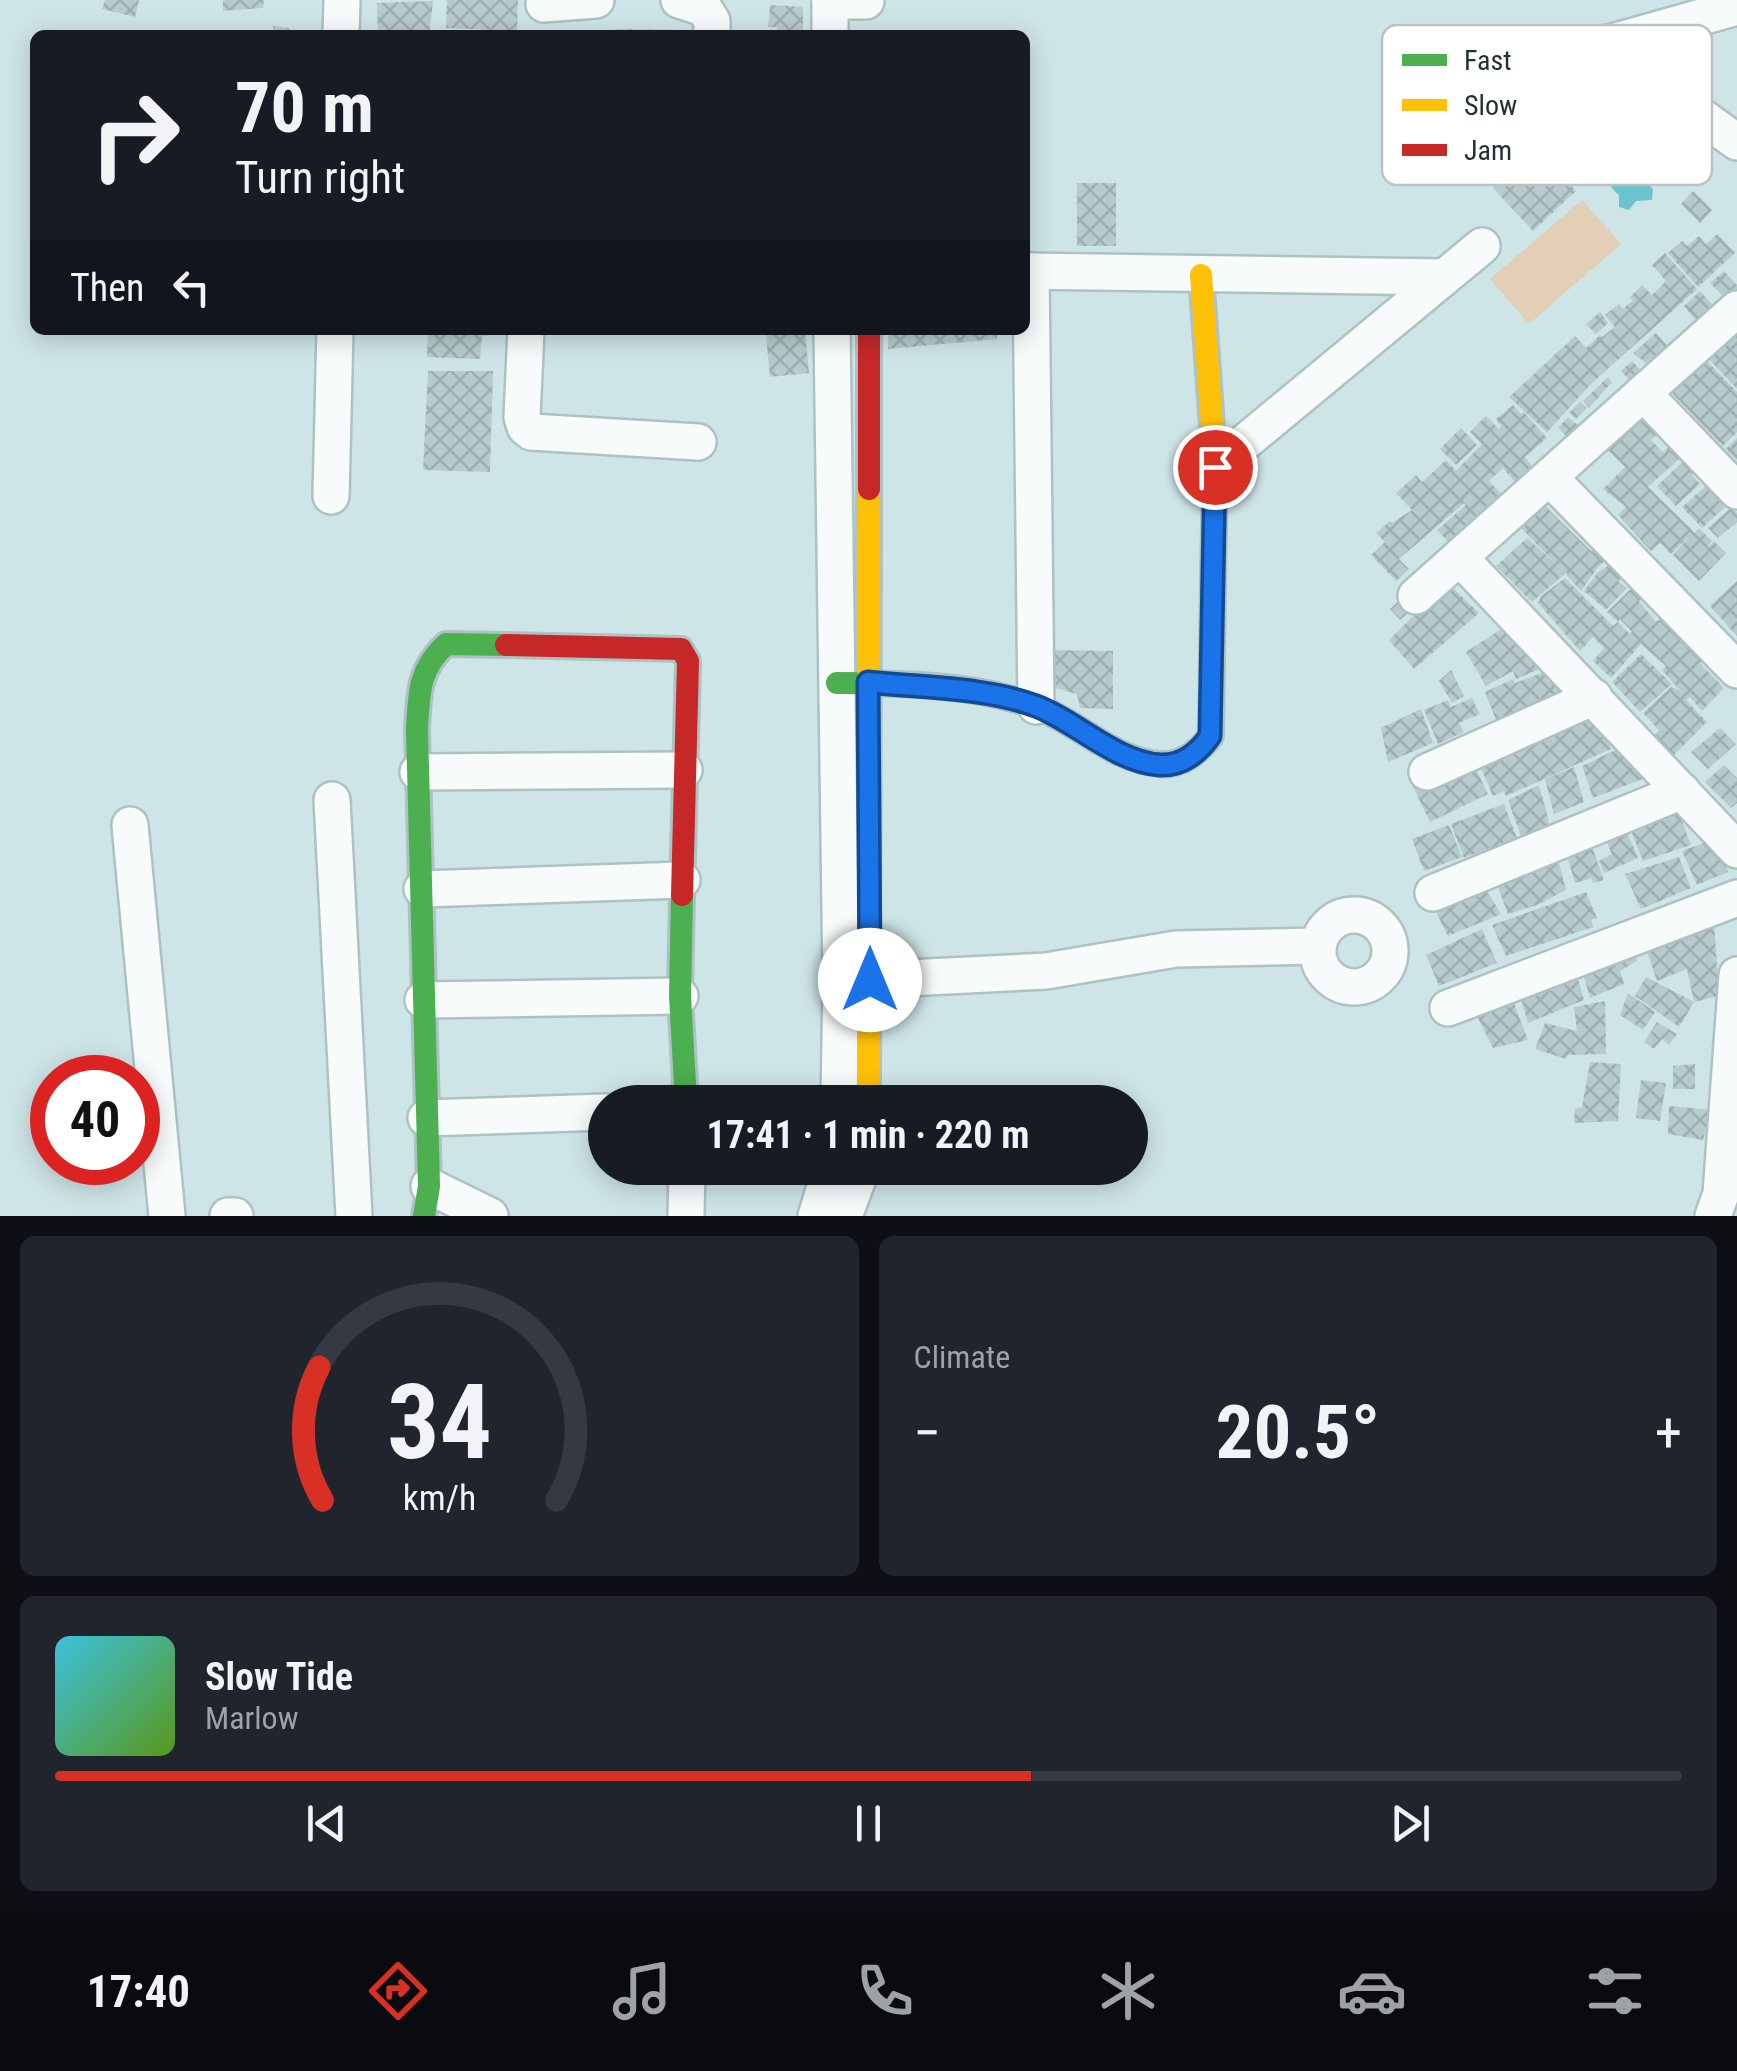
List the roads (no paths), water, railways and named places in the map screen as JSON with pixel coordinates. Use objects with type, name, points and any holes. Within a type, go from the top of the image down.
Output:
[{"type":"street","points":[[341,30],[342,0]]},
{"type":"street","points":[[544,13],[596,0]]},
{"type":"street","points":[[679,0],[704,8],[712,21],[712,30]]},
{"type":"street","points":[[830,30],[830,0],[866,0],[867,30]]},
{"type":"street","points":[[1676,25],[1737,7]]},
{"type":"street","points":[[1712,124],[1737,142]]},
{"type":"street","points":[[1215,467],[1482,246]]},
{"type":"street","points":[[1030,271],[1444,278]]},
{"type":"street","points":[[853,682],[984,695],[1036,706],[1120,752],[1162,765],[1196,755],[1210,736],[1215,467],[1201,274]]},
{"type":"street","points":[[1416,596],[1737,310]]},
{"type":"street","points":[[331,496],[335,335]]},
{"type":"street","points":[[526,335],[522,417],[531,432],[698,442]]},
{"type":"street","points":[[833,335],[852,471]]},
{"type":"street","points":[[866,1085],[855,980],[852,471],[868,335]]},
{"type":"street","points":[[1029,335],[1036,706]]},
{"type":"street","points":[[1643,393],[1737,491]]},
{"type":"street","points":[[1549,478],[1737,670]]},
{"type":"street","points":[[1461,559],[1737,850]]},
{"type":"street","points":[[490,1216],[426,1201],[418,772],[422,670],[427,660],[446,644],[681,648],[688,661],[680,996],[685,1085]]},
{"type":"street","points":[[1427,772],[1594,697]]},
{"type":"street","points":[[418,772],[684,770]]},
{"type":"street","points":[[1434,892],[1682,792]]},
{"type":"street","points":[[332,800],[354,1216]]},
{"type":"street","points":[[130,825],[167,1216]]},
{"type":"street","points":[[422,890],[682,880]]},
{"type":"street","points":[[1448,1008],[1737,898]]},
{"type":"street","points":[[855,980],[1046,972],[1176,949],[1318,946]]},
{"type":"street","points":[[1713,1216],[1722,1180],[1737,975]]},
{"type":"street","points":[[842,1085],[855,980]]},
{"type":"street","points":[[423,1000],[680,996]]},
{"type":"street","points":[[426,1118],[588,1113]]},
{"type":"street","points":[[686,1216],[687,1185]]},
{"type":"street","points":[[816,1216],[826,1185]]},
{"type":"street","points":[[844,1216],[856,1185]]},
{"type":"water","points":[[1610,185],[1649,185],[1653,189],[1652,200],[1636,201],[1629,210],[1619,207],[1619,195]]}]
